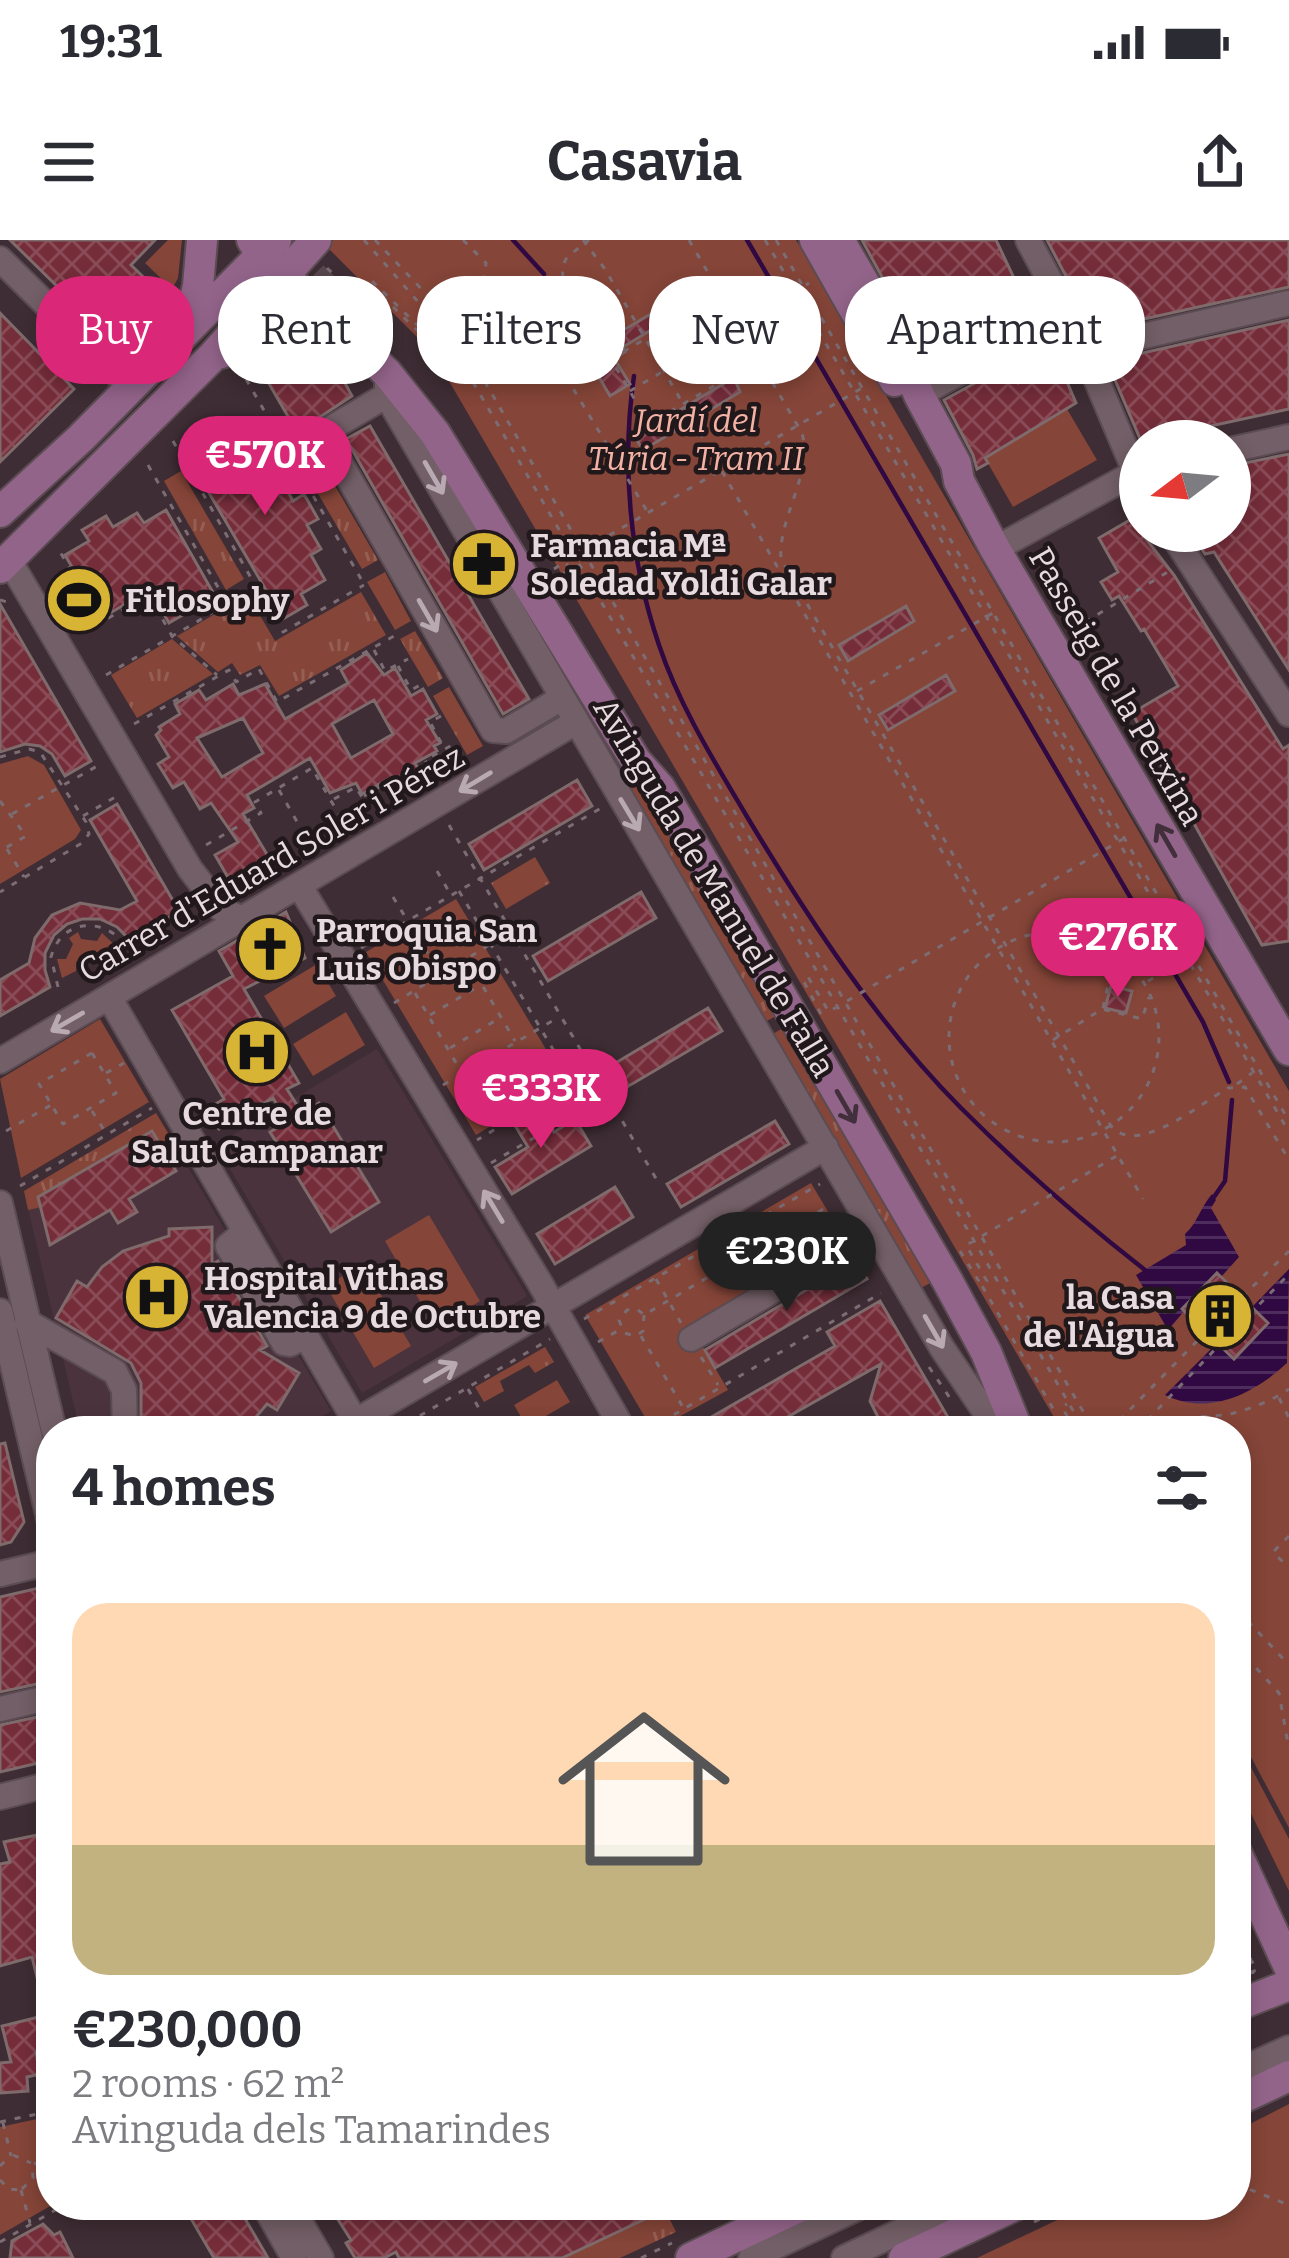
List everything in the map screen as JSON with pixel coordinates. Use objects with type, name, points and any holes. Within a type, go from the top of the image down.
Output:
[{"type":"main road","points":[[194,304],[202,240]]},
{"type":"main road","name":"Passeig de la Petxina","points":[[815,240],[945,470],[958,481],[1289,1050]]},
{"type":"main road","name":"Passeig de la Petxina","points":[[839,240],[892,333],[956,464],[958,481]]},
{"type":"main road","points":[[194,323],[263,244]]},
{"type":"main road","name":"Avinguda de Manuel de Falla","points":[[263,244],[284,276]]},
{"type":"main road","points":[[284,276],[317,250]]},
{"type":"main road","points":[[5,564],[218,350]]},
{"type":"main road","name":"Avinguda de Manuel de Falla","points":[[393,352],[452,429],[648,753],[660,788]]},
{"type":"main road","points":[[212,357],[218,355]]},
{"type":"main road","points":[[0,512],[134,384]]},
{"type":"main road","name":"Avinguda de Manuel de Falla","points":[[387,384],[457,465],[626,744],[660,788],[964,1310],[1011,1416]]},
{"type":"main road","points":[[5,564],[11,531],[62,478],[81,438]]},
{"type":"main road","points":[[1251,1900],[1271,1964]]},
{"type":"main road","points":[[1251,1985],[1289,1984]]},
{"type":"main road","points":[[1251,2094],[1289,2076]]},
{"type":"main road","points":[[688,2248],[763,2220]]},
{"type":"main road","points":[[904,2258],[984,2220]]},
{"type":"street","points":[[1028,240],[1043,276]]},
{"type":"street","points":[[0,259],[126,392]]},
{"type":"street","points":[[0,278],[126,392]]},
{"type":"street","points":[[1145,331],[1289,303]]},
{"type":"street","points":[[387,384],[323,434],[493,730],[506,731],[562,698]]},
{"type":"street","name":"Avinguda de Manuel de Falla","points":[[387,384],[562,698],[942,1348],[988,1416]]},
{"type":"street","points":[[919,395],[939,384]]},
{"type":"street","points":[[1091,384],[1119,438]]},
{"type":"street","points":[[1251,445],[1289,436]]},
{"type":"street","points":[[995,549],[1119,485]]},
{"type":"street","points":[[1183,552],[1289,714]]},
{"type":"street","points":[[5,564],[190,869],[221,909],[242,919]]},
{"type":"street","name":"Carrer d'Eduard Soler i Pérez","points":[[0,1061],[576,722]]},
{"type":"street","points":[[190,869],[210,921],[209,937]]},
{"type":"street","points":[[299,886],[616,1416]]},
{"type":"street","points":[[109,998],[305,1336],[346,1416]]},
{"type":"street","points":[[372,1416],[826,1148]]},
{"type":"street","points":[[10,1195],[27,1322],[50,1416]]},
{"type":"street","points":[[691,1339],[874,1231]]},
{"type":"street","points":[[0,1311],[6,1365],[36,1473]]},
{"type":"street","points":[[27,1322],[115,1372],[124,1390],[124,1416]]},
{"type":"street","points":[[0,1574],[36,1566]]},
{"type":"street","points":[[0,1709],[36,1701]]},
{"type":"street","points":[[0,1797],[36,1788]]},
{"type":"street","points":[[1251,2065],[1289,2048]]},
{"type":"street","points":[[272,2220],[294,2258]]},
{"type":"street","points":[[299,2220],[321,2258]]},
{"type":"street","points":[[751,2258],[832,2220]]},
{"type":"street","points":[[844,2258],[924,2220]]},
{"type":"path","points":[[364,240],[417,297]]},
{"type":"path","points":[[464,240],[486,262],[484,276]]},
{"type":"path","points":[[689,240],[710,276]]},
{"type":"path","points":[[765,240],[786,276]]},
{"type":"path","points":[[776,240],[797,276]]},
{"type":"path","points":[[378,241],[417,284]]},
{"type":"path","points":[[562,276],[567,256],[586,241],[649,346]]},
{"type":"path","points":[[317,250],[362,302],[376,291],[417,331]]},
{"type":"path","points":[[393,301],[417,325]]},
{"type":"path","points":[[821,315],[1289,1121]]},
{"type":"path","points":[[821,334],[1289,1132]]},
{"type":"path","points":[[645,339],[611,358],[649,424],[717,384]]},
{"type":"path","points":[[630,391],[649,379]]},
{"type":"path","points":[[173,441],[283,632],[363,582],[248,384]]},
{"type":"path","points":[[473,384],[1075,1416]]},
{"type":"path","points":[[486,384],[1086,1416]]},
{"type":"path","points":[[571,384],[648,513]]},
{"type":"path","points":[[672,384],[1143,1199]]},
{"type":"path","points":[[774,384],[798,425],[804,454],[781,560],[1111,1126],[1123,1136],[1142,1138],[1252,1073]]},
{"type":"path","points":[[554,569],[560,565],[577,595],[584,591],[566,561],[864,387]]},
{"type":"path","points":[[284,445],[308,431]]},
{"type":"path","points":[[148,465],[227,603]]},
{"type":"path","points":[[56,589],[75,578],[59,550]]},
{"type":"path","points":[[1050,643],[1188,560]]},
{"type":"path","points":[[106,675],[256,586]]},
{"type":"path","points":[[82,634],[149,595],[172,636],[219,676]]},
{"type":"path","points":[[0,600],[15,602]]},
{"type":"path","points":[[850,695],[1003,608],[1006,614]]},
{"type":"path","points":[[134,724],[229,670],[236,682],[259,669],[278,702],[394,636]]},
{"type":"path","points":[[373,648],[386,671],[408,659]]},
{"type":"path","points":[[397,665],[411,690],[422,684]]},
{"type":"path","points":[[441,716],[430,722],[445,749]]},
{"type":"path","points":[[436,779],[425,760],[456,743]]},
{"type":"path","points":[[0,757],[34,749],[45,756],[88,828],[86,839],[0,892]]},
{"type":"path","points":[[12,814],[99,765]]},
{"type":"path","points":[[206,845],[261,813],[255,802],[312,768],[348,830]]},
{"type":"path","points":[[362,797],[386,783],[397,802]]},
{"type":"path","points":[[332,801],[356,787],[373,816]]},
{"type":"path","points":[[278,788],[313,850]]},
{"type":"path","points":[[82,816],[117,796]]},
{"type":"path","points":[[0,801],[26,836],[0,851]]},
{"type":"path","points":[[359,949],[603,807]]},
{"type":"path","points":[[449,825],[658,1182]]},
{"type":"path","points":[[822,1013],[802,980],[808,977],[829,1012],[1124,838]]},
{"type":"path","points":[[6,848],[24,878]]},
{"type":"path","points":[[437,871],[451,895]]},
{"type":"path","points":[[458,890],[573,1083],[475,1141]]},
{"type":"path","points":[[393,897],[440,975]]},
{"type":"path","points":[[58,987],[51,957],[65,933],[85,925],[99,926],[118,935],[128,947]]},
{"type":"path","points":[[392,1004],[511,932]]},
{"type":"path","points":[[1069,933],[1100,941],[1146,982],[1158,1028],[1156,1060],[1145,1090],[1111,1126],[1073,1141],[1039,1142],[1008,1132],[980,1112],[959,1085],[948,1052],[949,1018],[960,986],[1004,944],[1021,937],[1069,933]]},
{"type":"path","points":[[1146,982],[1195,954]]},
{"type":"path","points":[[467,959],[516,1042]]},
{"type":"path","points":[[1102,1010],[1112,967],[1137,971]]},
{"type":"path","points":[[428,1016],[482,984]]},
{"type":"path","points":[[414,991],[463,1074]]},
{"type":"path","points":[[1052,1041],[1102,1010],[1142,1019],[1150,993]]},
{"type":"path","points":[[442,1086],[561,1016]]},
{"type":"path","points":[[448,1049],[502,1018]]},
{"type":"path","points":[[92,1053],[104,1074],[116,1093],[63,1124],[40,1084],[92,1053]]},
{"type":"path","points":[[59,1056],[66,1068]]},
{"type":"path","points":[[490,1058],[523,1112]]},
{"type":"path","points":[[104,1074],[128,1060]]},
{"type":"path","points":[[1236,1086],[1249,1091],[1289,1160]]},
{"type":"path","points":[[490,1164],[607,1095]]},
{"type":"path","points":[[6,1131],[52,1105]]},
{"type":"path","points":[[10,1195],[156,1106]]},
{"type":"path","points":[[90,1108],[106,1135]]},
{"type":"path","points":[[981,1284],[986,1281],[967,1245],[1118,1154]]},
{"type":"path","points":[[644,1315],[830,1205]]},
{"type":"path","points":[[737,1230],[773,1291]]},
{"type":"path","points":[[961,1250],[1058,1416]]},
{"type":"path","points":[[1242,1297],[1289,1251]]},
{"type":"path","points":[[1249,1315],[1289,1274]]},
{"type":"path","points":[[671,1416],[881,1293]]},
{"type":"path","points":[[619,1299],[626,1311]]},
{"type":"path","points":[[637,1309],[644,1315],[646,1323],[640,1334],[627,1335],[621,1329],[620,1316],[626,1311],[637,1309]]},
{"type":"path","points":[[597,1343],[621,1329]]},
{"type":"path","points":[[1124,1416],[1206,1332]]},
{"type":"path","points":[[640,1334],[684,1408]]},
{"type":"path","points":[[419,1416],[552,1338]]},
{"type":"path","points":[[1151,1416],[1225,1339]]},
{"type":"path","points":[[1054,1382],[1063,1377]]},
{"type":"path","points":[[467,1388],[481,1412]]},
{"type":"path","points":[[1206,1416],[1241,1412],[1289,1389]]},
{"type":"path","points":[[1278,1396],[1289,1418]]},
{"type":"path","points":[[1067,1404],[1062,1407],[1067,1416]]},
{"type":"path","points":[[1289,1536],[1273,1552],[1289,1568]]},
{"type":"path","points":[[1251,1622],[1289,1665]]},
{"type":"path","points":[[1251,1662],[1279,1693],[1289,1750]]},
{"type":"path","points":[[11,2156],[1,2122],[36,2114]]},
{"type":"path","points":[[0,2180],[9,2189],[21,2190],[33,2178],[32,2165],[25,2158],[11,2156]]},
{"type":"path","points":[[0,2166],[11,2156]]},
{"type":"path","points":[[32,2165],[36,2163]]},
{"type":"path","points":[[21,2190],[30,2225]]},
{"type":"path","points":[[1251,2190],[1289,2205]]},
{"type":"path","points":[[0,2242],[38,2220]]},
{"type":"path","points":[[640,2258],[688,2248]]},
{"type":"shaded area","points":[[377,1049],[527,1296],[362,1393],[216,1145]]},
{"type":"shaded area","name":"Hospital Vithas Valencia 9 de Octubre","points":[[156,1113],[331,1411],[323,1416],[76,1416],[24,1191]]},
{"type":"shaded area","points":[[1212,1194],[1216,1200],[1211,1208],[1239,1257],[1221,1277],[1216,1274],[1168,1330],[1136,1275],[1186,1245],[1185,1234]]},
{"type":"shaded area","points":[[1289,1269],[1287,1363],[1261,1384],[1230,1398],[1198,1404],[1165,1395],[1217,1343],[1234,1358],[1268,1323],[1252,1307]]},
{"type":"green space","points":[[168,240],[182,240],[178,276],[158,276],[145,263]]},
{"type":"green space","name":"Jardí del Túria - Tram II","points":[[320,240],[796,240],[817,276],[649,276],[649,384],[821,384],[821,283],[845,325],[845,384],[879,384],[1289,1091],[1289,1828],[1251,1757],[1251,1416],[1053,1416],[451,384],[625,384],[625,276],[417,276],[417,337],[393,313],[393,276],[356,276]]},
{"type":"green space","points":[[1067,409],[1097,460],[1013,507],[985,458]]},
{"type":"green space","points":[[312,446],[378,560],[362,569],[296,456]]},
{"type":"green space","points":[[181,471],[244,579],[226,590],[164,481]]},
{"type":"green space","points":[[385,572],[411,621],[395,630],[367,582]]},
{"type":"green space","points":[[361,592],[386,635],[279,696],[260,665],[240,675],[232,663],[218,672],[177,636],[248,595],[275,641]]},
{"type":"green space","points":[[415,631],[443,678],[428,687],[400,639]]},
{"type":"green space","points":[[172,639],[213,674],[137,718],[111,675]]},
{"type":"green space","points":[[449,687],[483,746],[467,755],[433,696]]},
{"type":"green space","points":[[28,756],[44,765],[81,830],[75,839],[0,884],[0,764]]},
{"type":"green space","points":[[634,771],[776,1016],[763,1023],[621,779]]},
{"type":"green space","points":[[535,857],[550,883],[506,909],[491,883]]},
{"type":"green space","points":[[456,899],[565,1081],[476,1135],[366,952]]},
{"type":"green space","points":[[78,932],[81,939],[97,941],[102,933],[117,947],[102,956],[95,951],[62,978],[57,959],[66,959],[73,944],[69,938]]},
{"type":"green space","points":[[317,964],[336,996],[284,1028],[264,996]]},
{"type":"green space","points":[[346,1012],[365,1045],[313,1076],[293,1044]]},
{"type":"green space","points":[[100,1019],[149,1102],[21,1178],[0,1079]]},
{"type":"green space","points":[[783,1028],[932,1282],[919,1289],[771,1035]]},
{"type":"green space","points":[[156,1113],[186,1163],[175,1169],[152,1131],[39,1197],[41,1207],[28,1210],[24,1191]]},
{"type":"green space","points":[[811,1183],[852,1252],[700,1342],[728,1390],[680,1416],[644,1416],[585,1315]]},
{"type":"green space","points":[[429,1215],[480,1301],[436,1329],[385,1241]]},
{"type":"green space","points":[[363,1264],[411,1346],[374,1368],[326,1286]]},
{"type":"green space","points":[[545,1347],[554,1362],[535,1373],[529,1365],[500,1381],[504,1391],[484,1402],[475,1387]]},
{"type":"green space","points":[[557,1380],[570,1402],[546,1416],[520,1416],[514,1405]]},
{"type":"green space","points":[[1251,1767],[1289,1839],[1289,1891],[1251,1814]]},
{"type":"green space","points":[[1289,2104],[1289,2258],[977,2258],[1057,2220],[1251,2220],[1251,2123]]},
{"type":"green space","points":[[36,2119],[36,2214],[0,2235],[0,2127]]},
{"type":"green space","points":[[644,2220],[670,2220],[676,2232],[620,2258],[562,2258]]},
{"type":"building","points":[[10,240],[155,240],[131,265],[142,276],[47,276]]},
{"type":"building","points":[[862,240],[996,240],[1013,276],[882,276]]},
{"type":"building","points":[[1047,240],[1289,240],[1289,287],[1145,319],[1145,276],[1066,276]]},
{"type":"building","points":[[0,313],[36,350],[36,384],[69,384],[74,389],[0,462]]},
{"type":"building","points":[[649,315],[649,331],[625,346],[625,329]]},
{"type":"building","points":[[1289,320],[1289,409],[1238,420],[1132,420],[1117,384],[1145,384],[1145,352]]},
{"type":"building","points":[[625,376],[630,384],[610,396],[603,384],[625,384]]},
{"type":"building","points":[[269,384],[346,384],[352,396],[297,432]]},
{"type":"building","points":[[723,384],[737,384],[740,392],[643,450],[635,437]]},
{"type":"building","points":[[973,384],[1068,384],[1076,403],[985,458],[988,463],[977,469],[944,400]]},
{"type":"building","points":[[370,426],[529,699],[503,714],[346,439]]},
{"type":"building","points":[[251,429],[266,453],[276,447],[291,471],[280,477],[293,501],[304,494],[318,519],[307,525],[321,549],[311,555],[325,580],[301,594],[307,605],[283,619],[192,464]]},
{"type":"building","points":[[1289,454],[1289,670],[1214,552],[1251,552],[1251,462]]},
{"type":"building","points":[[166,510],[215,596],[169,623],[150,590],[84,628],[62,589],[79,579],[65,555],[89,541],[82,530],[106,516],[113,527],[137,513],[144,523]]},
{"type":"building","points":[[1119,526],[1119,552],[1156,552],[1283,749],[1289,745],[1289,941],[1262,945],[1132,713],[1178,686],[1144,629],[1119,596],[1112,600],[1101,582],[1118,572],[1099,538]]},
{"type":"building","points":[[0,604],[91,761],[65,776],[52,754],[40,746],[25,744],[0,752]]},
{"type":"building","points":[[906,606],[914,621],[848,661],[839,645]]},
{"type":"building","points":[[367,653],[384,675],[395,668],[411,696],[423,689],[437,714],[426,720],[440,743],[434,746],[437,751],[415,763],[421,774],[396,789],[390,778],[362,794],[356,783],[330,793],[310,758],[247,795],[254,808],[243,814],[275,868],[236,891],[215,855],[238,842],[211,803],[200,809],[184,782],[173,788],[158,764],[169,757],[156,735],[159,727],[180,714],[175,704],[199,690],[206,700],[233,684],[239,695],[265,684],[285,719],[348,683],[341,670]],"holes":[[[374,700],[393,734],[351,758],[332,724]],[[243,718],[263,753],[222,777],[197,738]]]},
{"type":"building","points":[[946,675],[955,691],[888,730],[879,715]]},
{"type":"building","points":[[577,780],[592,806],[484,870],[469,844]]},
{"type":"building","points":[[117,804],[179,911],[130,940],[100,919],[67,924],[54,935],[45,953],[50,987],[0,1016],[0,980],[29,963],[35,938],[52,915],[80,903],[120,910],[137,901],[90,820]]},
{"type":"building","points":[[641,892],[656,918],[548,981],[533,956]]},
{"type":"building","points":[[286,912],[305,958],[244,989],[299,1083],[287,1089],[302,1113],[319,1103],[379,1202],[331,1232],[270,1132],[287,1122],[273,1098],[219,1129],[207,1109],[224,1099],[172,1010],[233,976],[219,951]]},
{"type":"building","points":[[1111,986],[1132,991],[1126,1013],[1105,1008]]},
{"type":"building","points":[[708,1008],[722,1031],[615,1094],[602,1071]]},
{"type":"building","points":[[541,1112],[554,1132],[575,1119],[591,1146],[512,1194],[495,1167],[528,1147],[516,1127]]},
{"type":"building","points":[[775,1121],[789,1144],[681,1207],[667,1184]]},
{"type":"building","points":[[152,1131],[176,1171],[129,1199],[137,1212],[118,1223],[110,1210],[50,1245],[38,1197]]},
{"type":"building","points":[[615,1187],[633,1217],[555,1264],[537,1234]]},
{"type":"building","points":[[212,1227],[212,1264],[218,1261],[267,1346],[260,1350],[299,1373],[277,1410],[267,1404],[257,1416],[141,1416],[141,1383],[131,1363],[56,1318],[77,1281],[87,1287],[123,1251],[169,1236],[169,1229]]},
{"type":"building","points":[[857,1260],[867,1279],[715,1368],[705,1350]]},
{"type":"building","name":"la Casa de l'Aigua","points":[[1217,1273],[1268,1323],[1234,1359],[1182,1309]]},
{"type":"building","points":[[880,1301],[947,1416],[878,1416],[870,1401],[881,1364],[789,1416],[713,1416],[835,1346],[827,1332]]},
{"type":"building","points":[[5,1443],[24,1522],[11,1542],[0,1545],[0,1444]]},
{"type":"building","points":[[36,1589],[36,1684],[0,1692],[0,1597]]},
{"type":"building","points":[[36,1717],[36,1764],[0,1772],[0,1725]]},
{"type":"building","points":[[36,1835],[36,1973],[32,1957],[0,1966],[0,1864],[10,1862],[4,1842]]},
{"type":"building","points":[[36,2018],[36,2075],[27,2077],[28,2091],[0,2093],[0,2063],[11,2062],[2,2026]]},
{"type":"building","points":[[192,2220],[246,2220],[268,2258],[214,2258]]},
{"type":"building","points":[[338,2220],[643,2220],[562,2258],[399,2258],[396,2252],[384,2258],[355,2258],[346,2243],[351,2240]]},
{"type":"building","points":[[43,2224],[54,2235],[60,2232],[73,2258],[10,2258],[12,2241]]},
{"type":"waterway","points":[[513,240],[544,274]]},
{"type":"waterway","points":[[747,240],[1203,1022],[1229,1082]]},
{"type":"waterway","points":[[634,376],[629,478],[641,580],[667,667],[710,753],[819,930],[930,1076],[1005,1151],[1145,1270]]},
{"type":"waterway","points":[[1214,1197],[1225,1181],[1232,1100]]},
{"type":"tunnel","points":[[281,244],[313,276]]},
{"type":"place","name":"Farmacia Mª Soledad Yoldi Galar","points":[[484,564]]},
{"type":"place","name":"Fitlosophy","points":[[79,600]]},
{"type":"place","name":"Parroquia San Luis Obispo","points":[[270,949]]},
{"type":"place","name":"Centre de Salut Campanar","points":[[257,1052]]},
{"type":"place","name":"Hospital Vithas Valencia 9 de Octubre","points":[[157,1297]]},
{"type":"place","name":"la Casa de l'Aigua","points":[[1220,1316]]}]
